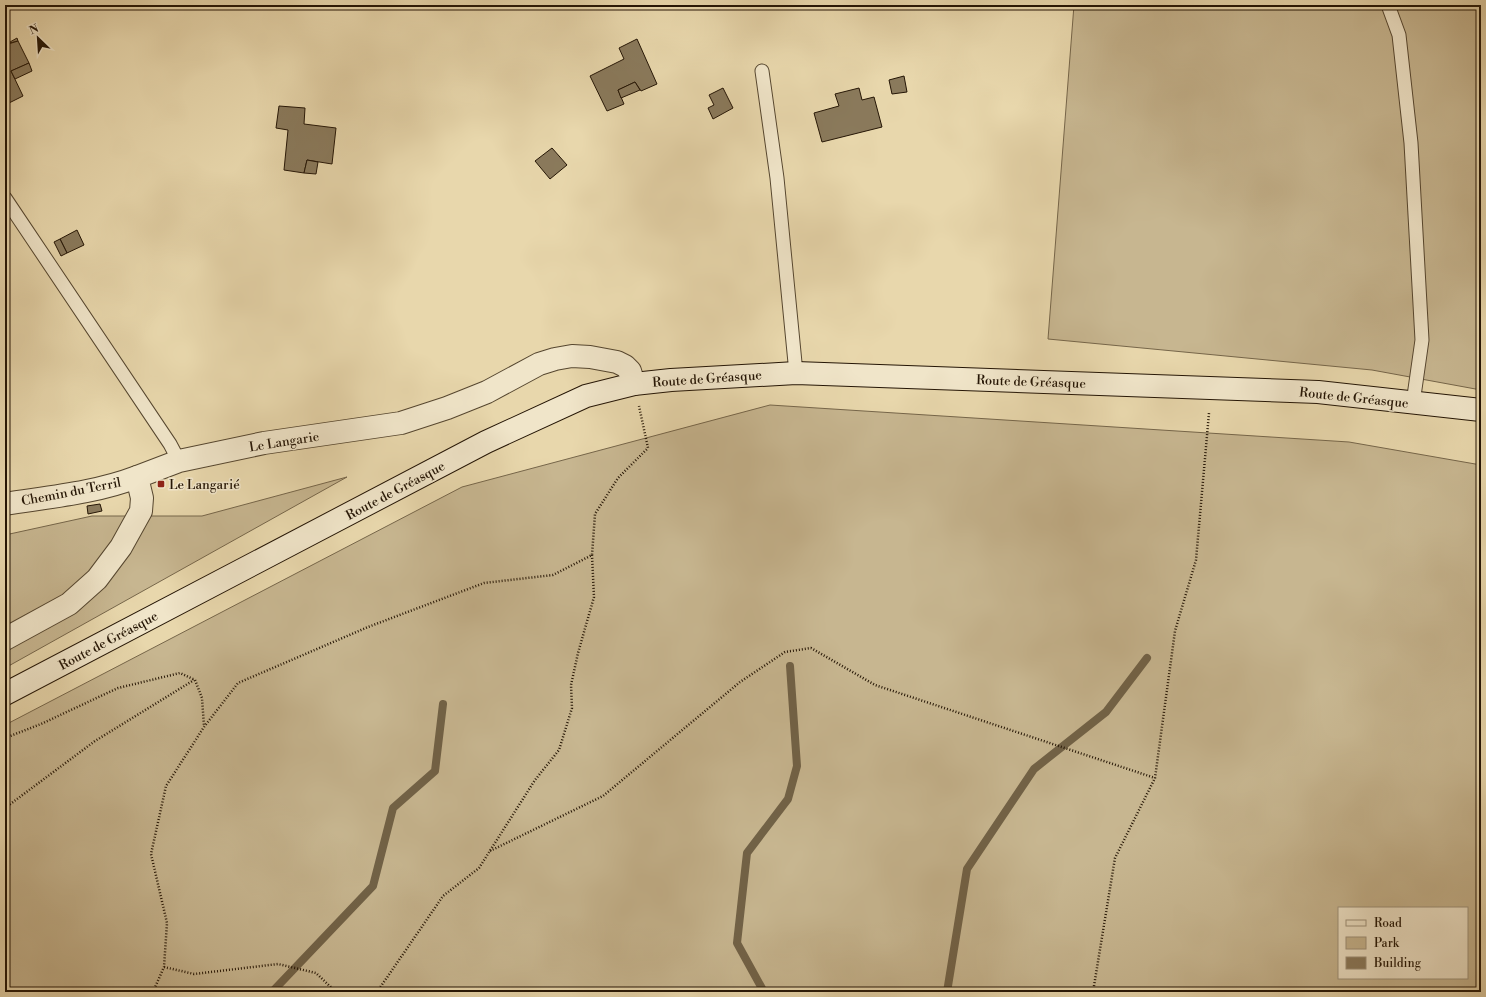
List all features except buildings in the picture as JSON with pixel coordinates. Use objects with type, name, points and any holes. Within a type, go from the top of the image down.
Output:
[{"type":"street","name":"Le Langarie","points":[[137,477],[179,461],[264,444],[401,423],[447,408],[486,392],[539,364],[555,359],[572,356],[590,357],[617,362],[625,366],[630,371],[634,384]]},
{"type":"street","name":"Route de Gréasque","points":[[5,694],[486,442],[586,396],[634,384],[671,380],[796,373],[1318,392],[1481,410]]},
{"type":"street","name":"Chemin du Terril","points":[[5,504],[97,489],[118,484],[137,477]]},
{"type":"street","points":[[5,639],[69,604],[97,579],[121,547],[141,511],[142,498],[137,477]]},
{"type":"lane","points":[[1388,5],[1399,35],[1412,151],[1422,340],[1413,403]]},
{"type":"lane","points":[[762,70],[779,193],[796,373]]},
{"type":"lane","points":[[5,198],[170,444],[179,461]]},
{"type":"path","points":[[377,992],[442,896],[478,868],[535,780],[559,750],[572,708],[571,685],[578,653],[594,597],[592,555],[595,514],[618,478],[648,448],[634,384]]},
{"type":"path","points":[[1093,992],[1116,858],[1155,778],[1175,631],[1196,560],[1212,388]]},
{"type":"path","points":[[153,992],[164,966],[167,923],[151,854],[166,786],[204,727],[238,683],[368,627],[484,583],[553,575],[592,555]]},
{"type":"path","points":[[490,851],[603,796],[740,682],[785,652],[811,648],[875,685],[1155,778]]},
{"type":"path","points":[[5,738],[41,724],[118,688],[180,673],[195,680],[202,698],[204,727]]},
{"type":"path","points":[[5,808],[95,741],[195,680]]},
{"type":"path","points":[[164,966],[194,974],[278,964],[316,973],[336,992]]},
{"type":"green space","points":[[1074,5],[1481,5],[1481,390],[1372,370],[1048,339]]},
{"type":"green space","points":[[770,405],[1349,442],[1481,465],[1481,992],[5,992],[5,725],[462,487]]},
{"type":"green space","points":[[347,477],[5,668],[5,535],[92,516],[202,516]]},
{"type":"waterway","points":[[947,992],[967,869],[1034,769],[1106,712],[1147,658]]},
{"type":"waterway","points":[[764,992],[737,943],[747,853],[788,799],[797,766],[790,666]]},
{"type":"waterway","points":[[272,992],[373,886],[393,808],[435,771],[443,704]]},
{"type":"place","name":"Le Langarié","points":[[161,484]]}]
